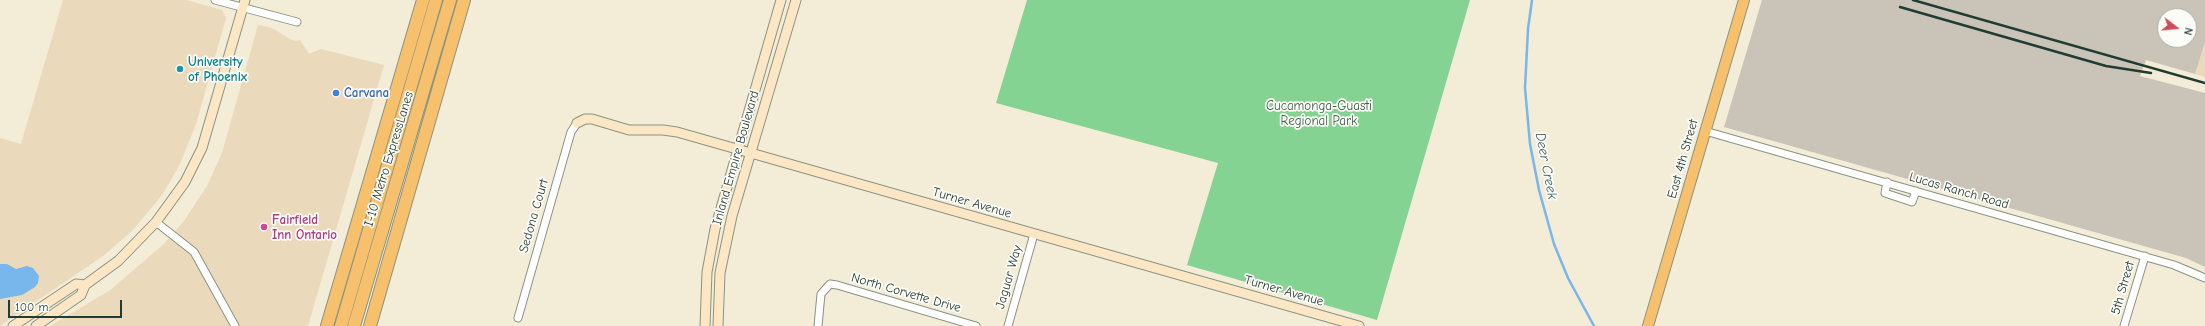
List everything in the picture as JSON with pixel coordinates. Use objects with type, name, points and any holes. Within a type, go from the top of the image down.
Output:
[{"type":"highway","points":[[327,326],[423,0]]},
{"type":"highway","name":"I-10 Metro ExpressLanes","points":[[341,326],[436,0]]},
{"type":"highway","name":"I-10 Metro ExpressLanes","points":[[354,326],[450,0]]},
{"type":"highway","points":[[370,326],[464,0]]},
{"type":"main road","name":"Inland Empire Boulevard","points":[[705,326],[707,272],[719,210],[781,0]]},
{"type":"main road","name":"Inland Empire Boulevard","points":[[718,326],[720,273],[726,242],[750,152],[796,0]]},
{"type":"main road","name":"East 4th Street","points":[[1648,326],[1744,0]]},
{"type":"main road","points":[[36,326],[81,295],[86,285],[118,261],[156,222],[185,182],[202,148],[244,4]]},
{"type":"main road","name":"Turner Avenue","points":[[577,123],[585,119],[592,119],[629,130],[663,130],[750,152],[1359,326]]},
{"type":"main road","points":[[13,326],[76,284],[86,285]]},
{"type":"street","points":[[215,0],[244,4],[297,22]]},
{"type":"street","name":"Sedona Court","points":[[518,318],[571,132],[577,123]]},
{"type":"street","name":"Lucas Ranch Road","points":[[1705,130],[2144,256],[2174,265],[2205,278]]},
{"type":"street","points":[[1887,182],[1885,193],[1912,202],[1916,191]]},
{"type":"street","points":[[156,222],[194,252],[235,326]]},
{"type":"street","name":"Jaguar Way","points":[[1008,326],[1034,234]]},
{"type":"street","name":"5th Street","points":[[2124,326],[2144,256]]},
{"type":"street","name":"North Corvette Drive","points":[[818,326],[821,294],[830,284],[976,326]]},
{"type":"shaded area","points":[[63,0],[186,0],[222,10],[226,18],[196,124],[180,164],[162,195],[133,230],[103,256],[0,326],[0,138],[21,144]]},
{"type":"shaded area","points":[[1762,0],[2205,0],[2205,42],[2195,74],[2146,60],[2140,76],[2205,93],[2205,267],[2186,258],[1724,127]]},
{"type":"shaded area","points":[[258,25],[272,28],[290,39],[296,41],[300,40],[309,54],[321,49],[384,65],[308,326],[50,326],[109,291],[164,244],[184,221],[207,186],[222,153]]},
{"type":"shaded area","points":[[2205,41],[2205,77],[2195,74]]},
{"type":"green space","name":"Cucamonga-Guasti Regional Park","points":[[1027,0],[1470,0],[1377,320],[1187,265],[1218,163],[996,103]]},
{"type":"water","points":[[0,264],[7,264],[16,269],[27,266],[33,268],[39,276],[38,283],[35,287],[22,295],[0,299]]},
{"type":"waterway","name":"Deer Creek","points":[[1532,0],[1528,29],[1525,88],[1530,144],[1539,190],[1554,244],[1568,278],[1594,326]]},
{"type":"railway","points":[[1913,0],[2205,83]]},
{"type":"railway","points":[[1900,7],[2106,66],[2151,73]]},
{"type":"place","name":"University of Phoenix","points":[[180,69]]},
{"type":"place","name":"Carvana","points":[[336,93]]},
{"type":"place","name":"Fairfield Inn Ontario","points":[[264,227]]}]
